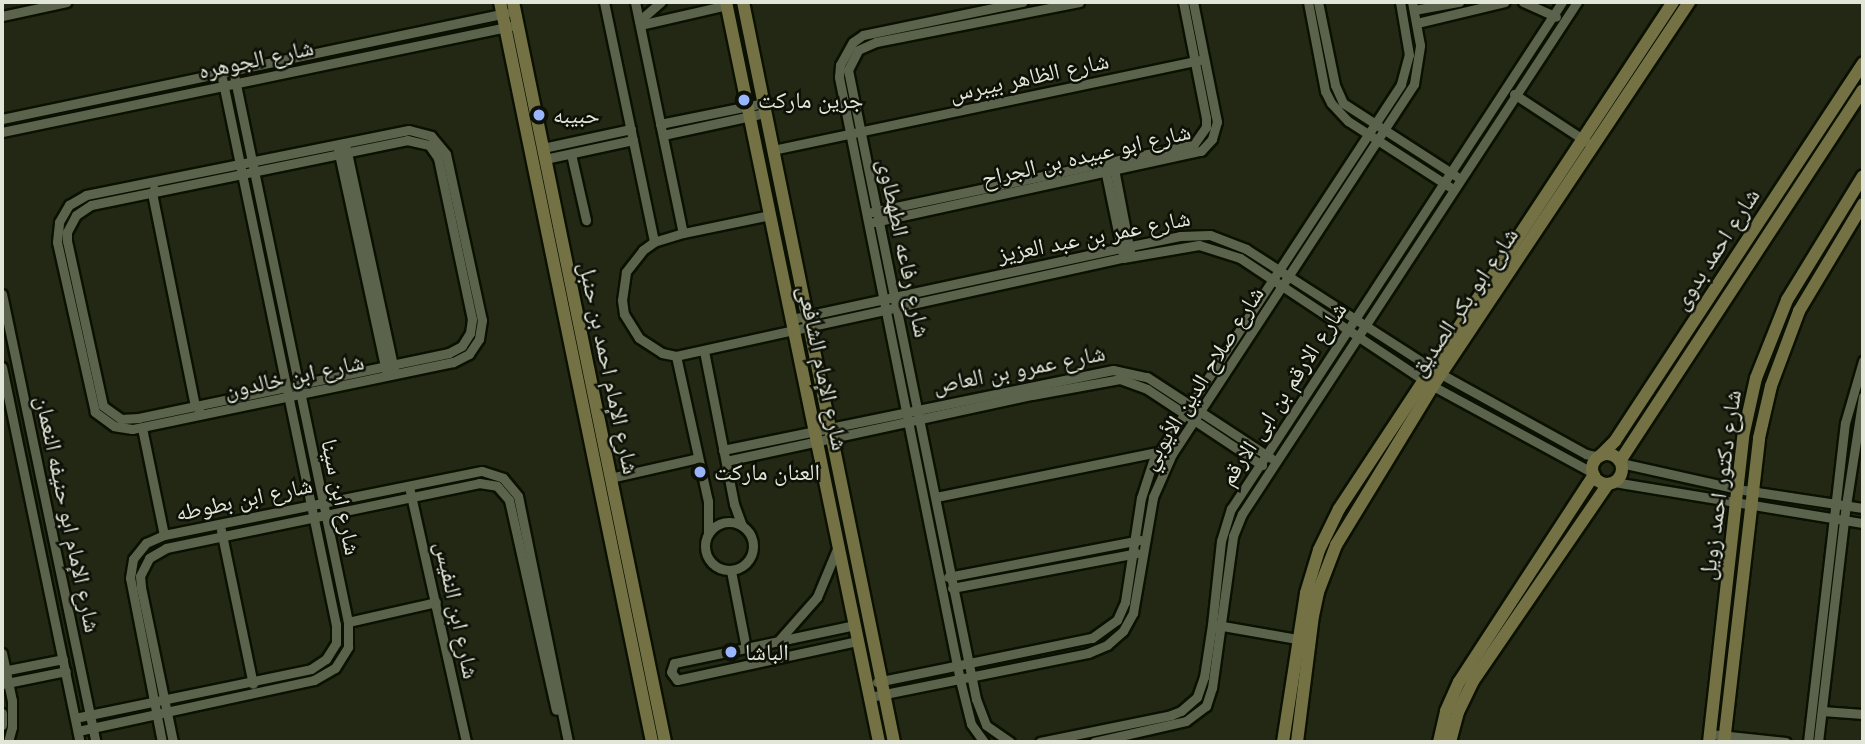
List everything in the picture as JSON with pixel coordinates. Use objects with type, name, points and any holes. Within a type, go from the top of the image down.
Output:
[{"type":"street","points":[[2,16],[66,2]]},
{"type":"street","points":[[604,2],[654,242]]},
{"type":"street","points":[[635,2],[683,233]]},
{"type":"street","points":[[640,23],[661,2]]},
{"type":"street","name":"شارع الإمام الشافعى","points":[[743,2],[894,742]]},
{"type":"street","name":"شارع رفاعه الطهطاوى","points":[[960,680],[909,421],[890,297],[855,133],[839,77],[844,52],[853,42],[874,32],[1023,2]]},
{"type":"street","name":"شارع رفاعه الطهطاوى","points":[[855,133],[848,70],[858,50],[876,41],[1079,2]]},
{"type":"street","name":"شارع ابو عبيده بن الجراح","points":[[874,222],[1109,168],[1185,148],[1202,137],[1206,118],[1183,2]]},
{"type":"street","name":"شارع ابو عبيده بن الجراح","points":[[872,212],[1192,155],[1206,146],[1217,122],[1194,2]]},
{"type":"street","points":[[1308,2],[1325,91],[1339,113],[1449,186]]},
{"type":"street","points":[[1318,2],[1337,94],[1352,110],[1456,176]]},
{"type":"street","name":"شارع صلاح الدين الأيوبي","points":[[883,688],[970,663],[1101,634],[1117,620],[1125,602],[1144,486],[1158,452],[1401,84],[1408,65],[1409,45],[1400,2]]},
{"type":"street","points":[[1413,6],[1459,2]]},
{"type":"street","points":[[1417,23],[1506,2]]},
{"type":"street","points":[[1522,2],[1557,6],[1566,18]]},
{"type":"street","name":"شارع الارقم بن ابى الارقم","points":[[1094,742],[1186,721],[1200,713],[1210,698],[1225,525],[1239,494],[1355,320],[1456,176],[1517,95],[1577,2]]},
{"type":"street","name":"شارع ابو بكر الصديق","points":[[1304,640],[1306,593],[1319,550],[1339,509],[1433,377],[1587,143],[1673,2]]},
{"type":"street","name":"شارع ابو بكر الصديق","points":[[1587,143],[1689,2]]},
{"type":"street","points":[[640,23],[727,4]]},
{"type":"street","name":"شارع الإمام الشافعى","points":[[727,4],[879,742]]},
{"type":"street","points":[[1000,6],[1002,17]]},
{"type":"street","name":"شارع صلاح الدين الأيوبي","points":[[869,690],[960,680],[1088,653],[1107,645],[1123,631],[1133,612],[1145,539],[1161,475],[1407,96],[1418,72],[1420,45],[1413,6]]},
{"type":"street","name":"شارع الارقم بن ابى الارقم","points":[[1456,176],[1557,6]]},
{"type":"street","name":"شارع الإمام احمد بن حنبل","points":[[508,7],[643,669],[665,742]]},
{"type":"street","name":"شارع الجوهره","points":[[2,119],[233,71],[508,7]]},
{"type":"street","name":"شارع الإمام احمد بن حنبل","points":[[511,26],[544,153],[547,201]]},
{"type":"street","name":"شارع الجوهره","points":[[2,132],[511,26]]},
{"type":"street","name":"شارع الظاهر بيبرس","points":[[773,150],[1205,59]]},
{"type":"street","name":"شارع احمد بدوى","points":[[1600,457],[1615,440],[1863,63]]},
{"type":"street","name":"شارع ابن سينا","points":[[78,731],[314,680],[329,674],[341,662],[348,647],[348,622],[233,71]]},
{"type":"street","name":"شارع ابن سينا","points":[[75,718],[319,666],[335,643],[336,625],[221,73]]},
{"type":"street","points":[[1507,89],[1587,143]]},
{"type":"street","name":"شارع احمد بدوى","points":[[1620,462],[1863,90]]},
{"type":"street","points":[[660,124],[764,108]]},
{"type":"street","points":[[663,135],[749,111]]},
{"type":"street","name":"شارع ابن خالدون","points":[[287,392],[142,428],[114,426],[95,412],[71,285],[67,232],[76,215],[91,205],[407,140],[422,142],[438,158],[482,320],[479,339],[462,359],[299,390],[121,419],[107,411],[100,400],[71,285],[57,242],[63,213],[86,195],[409,130],[431,136],[446,153],[453,206]]},
{"type":"street","points":[[544,153],[631,130]]},
{"type":"street","points":[[544,153],[571,154],[633,140]]},
{"type":"street","points":[[341,143],[390,371]]},
{"type":"street","points":[[571,154],[586,220]]},
{"type":"street","points":[[1109,168],[1126,253]]},
{"type":"street","name":"شارع دكتور احمد زويل","points":[[1710,738],[1735,504],[1749,405],[1769,342],[1801,276],[1863,176]]},
{"type":"street","points":[[148,182],[154,185],[152,193],[197,416]]},
{"type":"street","name":"شارع الارقم بن ابى الارقم","points":[[1040,742],[1171,715],[1191,704],[1201,688],[1217,625],[1237,524],[1275,460],[1365,326],[1449,186]]},
{"type":"street","name":"شارع دكتور احمد زويل","points":[[1724,739],[1750,507],[1764,411],[1788,335],[1811,287],[1863,204]]},
{"type":"street","points":[[704,351],[723,450],[742,526],[752,537],[753,552],[745,565],[731,571],[718,568],[709,559],[705,547],[709,510],[676,356],[662,353],[639,338],[630,327],[622,300],[626,272],[643,250],[654,242],[683,233],[770,215]]},
{"type":"street","name":"شارع عمر بن عبد العزيز","points":[[808,321],[892,309],[1126,253],[1180,236],[1210,234],[1235,243],[1278,269],[1365,326],[1433,377],[1593,474]]},
{"type":"street","name":"شارع عمر بن عبد العزيز","points":[[676,356],[704,351],[890,297],[1126,253],[1199,245],[1227,251],[1358,336],[1586,454],[1600,457]]},
{"type":"street","name":"شارع الإمام ابو حنيفه النعمان","points":[[2,297],[96,742]]},
{"type":"street","name":"شارع رفاعه الطهطاوى","points":[[892,309],[918,407],[972,677]]},
{"type":"street","points":[[1808,742],[1833,503],[1847,410],[1863,361]]},
{"type":"street","name":"شارع الإمام ابو حنيفه النعمان","points":[[2,367],[80,742]]},
{"type":"street","name":"شارع عمرو بن العاص","points":[[831,432],[918,407],[1113,370],[1147,377],[1275,460]]},
{"type":"street","name":"شارع الإمام احمد بن حنبل","points":[[582,374],[610,478],[643,669]]},
{"type":"street","name":"شارع عمرو بن العاص","points":[[831,432],[909,421],[1120,379],[1147,389],[1270,470]]},
{"type":"street","points":[[1818,742],[1844,520],[1863,397]]},
{"type":"street","points":[[1847,410],[1861,412]]},
{"type":"street","points":[[1845,423],[1860,425]]},
{"type":"street","points":[[142,428],[164,535]]},
{"type":"street","points":[[723,450],[831,432]]},
{"type":"street","points":[[726,461],[816,435]]},
{"type":"street","points":[[936,497],[1158,452]]},
{"type":"street","points":[[1439,742],[1446,711],[1459,682],[1593,474],[1600,457],[1613,456],[1620,462],[1752,492],[1863,508]]},
{"type":"street","points":[[610,478],[698,458]]},
{"type":"street","points":[[1450,742],[1458,712],[1473,681],[1611,483],[1622,472],[1620,462]]},
{"type":"street","name":"شارع ابن بطوطه","points":[[162,742],[130,578],[130,568],[139,550],[164,535],[482,471],[503,478],[512,486],[521,507],[563,742]]},
{"type":"street","points":[[1593,474],[1601,482],[1863,523]]},
{"type":"street","name":"شارع ابن بطوطه","points":[[173,742],[141,586],[143,566],[156,551],[313,516],[488,483],[504,492],[512,509],[568,742]]},
{"type":"street","name":"شارع ابن النفيس","points":[[409,485],[466,742]]},
{"type":"street","points":[[708,534],[723,523],[742,526]]},
{"type":"street","points":[[220,524],[254,693]]},
{"type":"street","points":[[941,578],[1145,539]]},
{"type":"street","points":[[778,640],[817,597],[839,544]]},
{"type":"street","points":[[943,589],[1143,551]]},
{"type":"street","points":[[731,571],[746,648]]},
{"type":"street","points":[[348,622],[436,602]]},
{"type":"street","points":[[855,625],[674,663],[671,672],[677,680],[858,641]]},
{"type":"street","points":[[1217,625],[1304,640]]},
{"type":"street","points":[[1283,742],[1304,640]]},
{"type":"street","points":[[1297,742],[1304,640]]},
{"type":"street","points":[[2,653],[5,684],[13,715],[8,742]]},
{"type":"street","points":[[4,671],[63,659]]},
{"type":"street","points":[[5,684],[66,671]]},
{"type":"street","points":[[972,677],[986,725],[1010,742]]},
{"type":"street","points":[[960,680],[971,724],[984,742]]},
{"type":"street","name":"شارع الإمام احمد بن حنبل","points":[[647,686],[652,742]]},
{"type":"street","points":[[1822,710],[1863,714]]},
{"type":"street","points":[[2,713],[2,725]]},
{"type":"street","points":[[1710,738],[1786,742]]},
{"type":"place","name":"جرين ماركت","points":[[744,100]]},
{"type":"place","name":"حبيبه","points":[[539,115]]},
{"type":"place","name":"العنان ماركت","points":[[700,472]]},
{"type":"place","name":"الباشا","points":[[731,652]]}]
